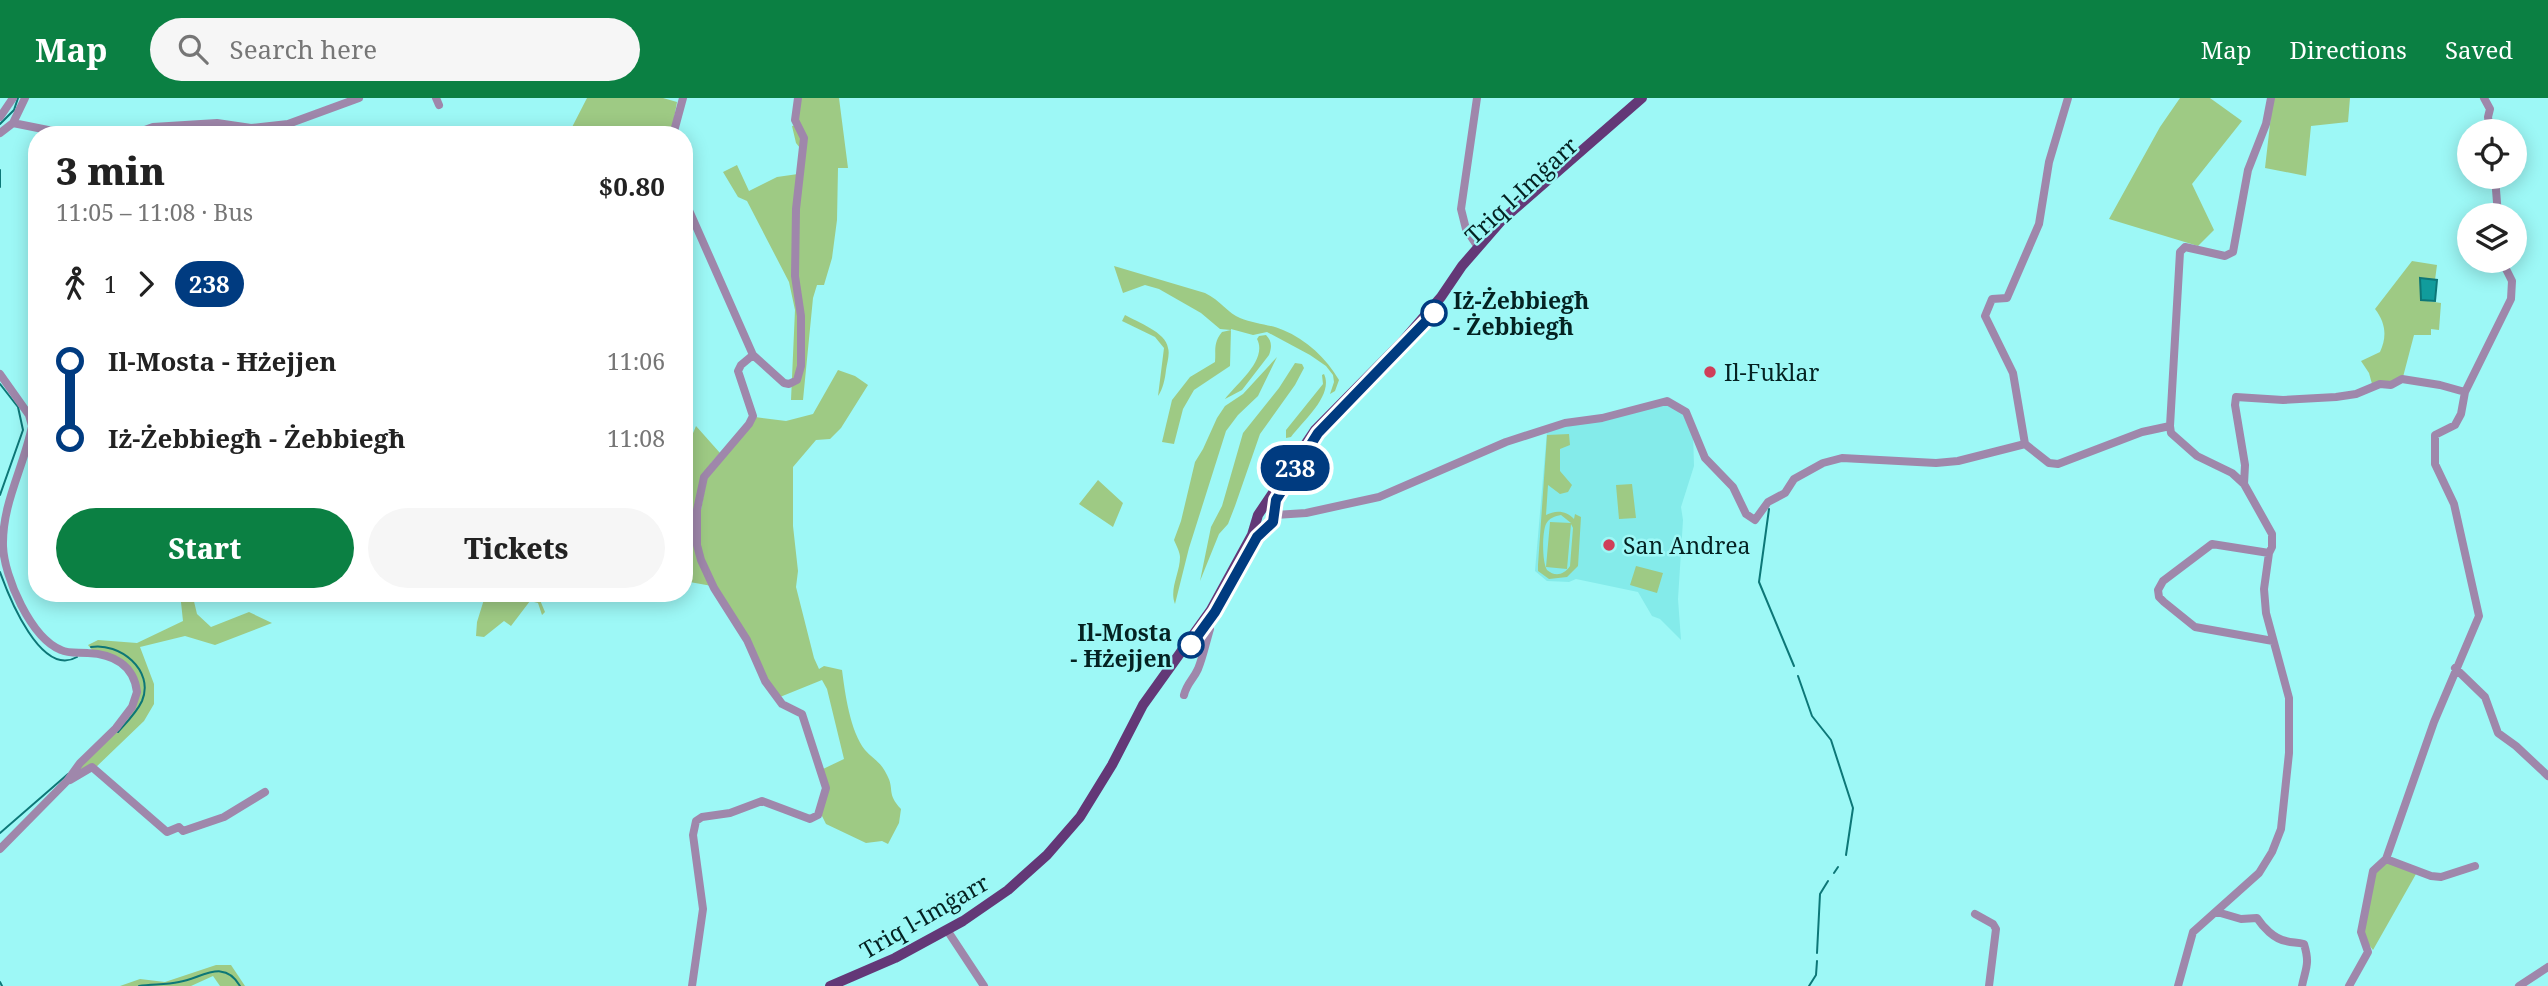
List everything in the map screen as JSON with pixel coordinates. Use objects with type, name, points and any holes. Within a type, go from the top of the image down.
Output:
[{"type":"main road","name":"Triq l-Imġarr","points":[[830,986],[895,958],[963,921],[1008,890],[1047,855],[1080,817],[1112,765],[1143,705],[1211,610],[1252,535],[1260,514],[1315,430],[1402,342],[1502,220],[1642,98]]},
{"type":"main road","name":"Triq l-Imġarr","points":[[840,986],[875,972],[949,933],[1009,894],[1072,833],[1111,776],[1162,685],[1206,625],[1257,537],[1274,519],[1276,500],[1318,433],[1444,302],[1482,249],[1538,194],[1648,98]]},
{"type":"main road","points":[[1260,514],[1274,519],[1261,525],[1260,514]]},
{"type":"street","points":[[0,117],[13,98]]},
{"type":"street","points":[[0,133],[13,123],[25,98]]},
{"type":"street","points":[[270,126],[288,124],[359,98]]},
{"type":"street","points":[[675,126],[683,98]]},
{"type":"street","points":[[693,221],[749,359],[784,383],[797,380],[801,366],[801,316],[795,276],[796,209],[804,138],[795,120],[798,98]]},
{"type":"street","points":[[1478,98],[1461,209],[1466,229],[1478,247]]},
{"type":"street","points":[[2068,98],[2049,162],[2037,229],[2007,298],[1992,299],[1985,316],[2013,373],[2025,444],[2049,463],[2058,464],[2142,432],[2170,426]]},
{"type":"street","points":[[2178,986],[2193,932],[2267,863],[2281,829],[2289,753],[2289,698],[2266,613],[2264,589],[2272,534],[2244,484],[2232,473],[2194,453],[2171,433],[2170,426],[2180,251],[2187,247],[2225,256],[2233,252],[2248,170],[2266,124],[2271,98]]},
{"type":"street","points":[[2484,98],[2490,109],[2488,119]]},
{"type":"street","points":[[13,123],[28,126]]},
{"type":"street","points":[[169,126],[217,123],[237,126]]},
{"type":"street","points":[[2349,986],[2368,952],[2361,932],[2373,871],[2385,859],[2455,668],[2479,615],[2454,504],[2435,464],[2435,435],[2455,425],[2461,414],[2465,392],[2511,299],[2512,281],[2508,273]]},
{"type":"street","points":[[692,986],[703,909],[693,835],[696,821],[702,817],[730,813],[762,801],[810,819],[818,815],[827,790],[802,714],[782,704],[765,681],[747,640],[714,588],[698,552],[696,519],[704,477],[753,416],[738,373],[749,359]]},
{"type":"street","points":[[0,374],[28,414]]},
{"type":"street","points":[[2244,484],[2245,465],[2236,419],[2236,397],[2283,400],[2336,397],[2356,394],[2380,384],[2391,385],[2402,379],[2440,384],[2465,392]]},
{"type":"street","points":[[1274,519],[1380,497],[1506,442],[1565,423],[1602,418],[1667,401],[1686,412],[1705,458],[1733,487],[1746,514],[1756,520],[1768,502],[1785,492],[1794,479],[1842,457],[1936,463],[1958,461],[2025,444]]},
{"type":"street","points":[[0,849],[125,717],[134,704],[137,688],[128,669],[114,658],[100,654],[66,652],[54,646],[29,619],[13,591],[3,547],[5,522],[9,498],[28,439]]},
{"type":"street","points":[[1274,519],[1306,513]]},
{"type":"street","points":[[2269,553],[2212,544],[2163,581],[2158,593],[2164,602],[2195,626],[2273,641]]},
{"type":"street","points":[[1184,695],[1187,683],[1199,667],[1210,629],[1206,625]]},
{"type":"street","points":[[2455,668],[2485,697],[2499,735],[2516,746],[2548,776]]},
{"type":"street","points":[[69,778],[92,767],[167,832],[179,827],[183,831],[224,817],[265,792]]},
{"type":"street","points":[[2385,859],[2424,874],[2441,877],[2475,866]]},
{"type":"street","points":[[2217,912],[2241,919],[2257,918],[2264,929],[2286,942],[2304,944],[2309,959],[2302,986]]},
{"type":"street","points":[[1975,914],[1993,924],[1996,929],[1989,986]]},
{"type":"street","points":[[949,933],[984,986]]},
{"type":"street","points":[[2519,986],[2548,967]]},
{"type":"shaded area","points":[[2420,278],[2437,280],[2435,301],[2421,300]]},
{"type":"shaded area","name":"San Andrea","points":[[1670,404],[1683,414],[1693,431],[1694,466],[1681,507],[1683,520],[1678,599],[1681,640],[1660,619],[1652,616],[1638,592],[1576,579],[1569,582],[1547,581],[1535,571],[1547,431]]},
{"type":"green space","points":[[587,98],[663,98],[677,102],[673,126],[573,126]]},
{"type":"green space","points":[[795,98],[839,98],[848,168],[838,168],[837,220],[832,258],[824,285],[817,285],[813,298],[803,400],[791,400],[795,310],[789,282],[747,201],[738,197],[723,172],[737,165],[749,191],[777,177],[798,174],[800,148],[792,126],[797,125]]},
{"type":"green space","points":[[2180,98],[2210,98],[2242,121],[2192,184],[2214,230],[2198,246],[2109,219],[2160,127]]},
{"type":"green space","points":[[2273,98],[2350,98],[2348,122],[2311,126],[2306,176],[2265,168]]},
{"type":"green space","points":[[2412,261],[2437,265],[2435,280],[2420,278],[2421,300],[2441,303],[2439,330],[2431,329],[2431,335],[2414,335],[2403,377],[2394,382],[2372,384],[2361,361],[2380,352],[2382,346],[2383,325],[2375,309]]},
{"type":"green space","points":[[1114,266],[1205,293],[1240,318],[1292,334],[1308,344],[1328,364],[1339,380],[1335,391],[1330,394],[1333,375],[1326,366],[1267,332],[1253,335],[1220,329],[1201,313],[1159,289],[1145,285],[1123,293]]},
{"type":"green space","points":[[1125,315],[1157,332],[1166,342],[1168,359],[1158,396],[1164,348],[1155,337],[1122,321]]},
{"type":"green space","points":[[1231,330],[1230,366],[1194,390],[1183,409],[1174,444],[1162,442],[1172,400],[1190,377],[1215,362],[1217,340],[1222,332]]},
{"type":"green space","points":[[1266,335],[1271,344],[1269,355],[1242,390],[1225,399],[1255,363],[1259,347],[1257,339]]},
{"type":"green space","points":[[1277,357],[1258,396],[1226,431],[1189,548],[1175,604],[1173,593],[1180,557],[1174,540],[1195,462],[1225,406],[1243,394]]},
{"type":"green space","points":[[1295,363],[1302,364],[1304,368],[1260,434],[1228,524],[1219,534],[1200,581],[1211,527],[1222,506],[1243,433]]},
{"type":"green space","points":[[838,370],[855,376],[868,385],[841,428],[830,439],[816,440],[793,467],[793,526],[798,571],[796,587],[819,669],[824,666],[842,670],[849,712],[856,733],[865,750],[885,771],[892,795],[901,809],[899,823],[888,844],[882,841],[866,843],[826,824],[821,814],[823,769],[844,759],[827,689],[822,680],[780,697],[764,680],[701,555],[697,531],[708,472],[755,417],[786,421],[813,414]]},
{"type":"green space","points":[[1324,374],[1326,382],[1321,399],[1291,437],[1286,438],[1286,430],[1323,384]]},
{"type":"green space","points":[[696,426],[720,453],[711,463],[694,526],[712,586],[693,583],[693,433]]},
{"type":"green space","points":[[1569,434],[1570,445],[1560,449],[1560,471],[1572,485],[1568,492],[1560,494],[1548,485],[1546,515],[1560,512],[1574,519],[1575,514],[1581,517],[1578,566],[1567,577],[1549,579],[1538,571],[1547,435]],"holes":[[[1561,515],[1571,523],[1550,522],[1546,567],[1567,569],[1571,524],[1573,528],[1570,566],[1568,569],[1562,573],[1553,574],[1547,570],[1545,566],[1544,561],[1543,540],[1546,524]]]},
{"type":"green space","points":[[1098,480],[1123,503],[1113,527],[1079,504]]},
{"type":"green space","points":[[1632,484],[1636,518],[1619,519],[1616,485]]},
{"type":"green space","points":[[1636,566],[1663,573],[1657,593],[1630,585]]},
{"type":"green space","points":[[181,602],[194,602],[197,614],[211,627],[249,612],[272,623],[215,645],[185,636],[140,647],[154,684],[154,704],[144,721],[93,770],[67,785],[81,763],[108,736],[139,694],[130,668],[92,650],[88,645],[98,640],[137,643],[183,621]]},
{"type":"green space","points":[[483,602],[529,602],[511,626],[504,621],[484,637],[476,636]]},
{"type":"green space","points":[[534,602],[541,602],[545,612],[542,615],[538,603]]},
{"type":"green space","points":[[2389,863],[2416,874],[2373,950],[2363,937],[2376,872],[2380,866]]},
{"type":"green space","points":[[216,965],[231,965],[245,986],[220,986],[213,976],[191,986],[120,986],[140,979],[165,982]]},
{"type":"waterway","points":[[0,124],[14,110],[18,98]]},
{"type":"waterway","points":[[0,170],[0,187]]},
{"type":"waterway","points":[[0,384],[18,407],[23,430],[0,495]]},
{"type":"waterway","points":[[1769,509],[1759,582],[1794,666]]},
{"type":"waterway","points":[[0,572],[19,615],[39,646],[51,656],[64,660],[77,657]]},
{"type":"waterway","points":[[91,647],[113,649],[123,654],[132,660],[143,679],[145,690],[142,701],[118,732]]},
{"type":"waterway","points":[[1798,676],[1812,716],[1831,740],[1853,808],[1846,855]]},
{"type":"waterway","points":[[0,833],[68,774]]},
{"type":"waterway","points":[[1834,873],[1838,867]]},
{"type":"waterway","points":[[1817,953],[1820,894],[1828,881]]},
{"type":"waterway","points":[[1809,986],[1816,975],[1817,961]]},
{"type":"waterway","points":[[139,986],[174,983],[220,971],[234,978],[240,986]]},
{"type":"waterway","points":[[0,982],[2,986]]},
{"type":"bus line","name":"238","points":[[1191,645],[1215,612],[1257,537],[1272,524],[1276,500],[1318,433],[1434,313]]},
{"type":"place","name":"Iż-Żebbiegħ - Żebbiegħ","points":[[1434,313]]},
{"type":"place","name":"Il-Fuklar","points":[[1710,372]]},
{"type":"place","name":"San Andrea","points":[[1609,545]]},
{"type":"place","name":"Il-Mosta - Ħżejjen","points":[[1191,645]]}]
